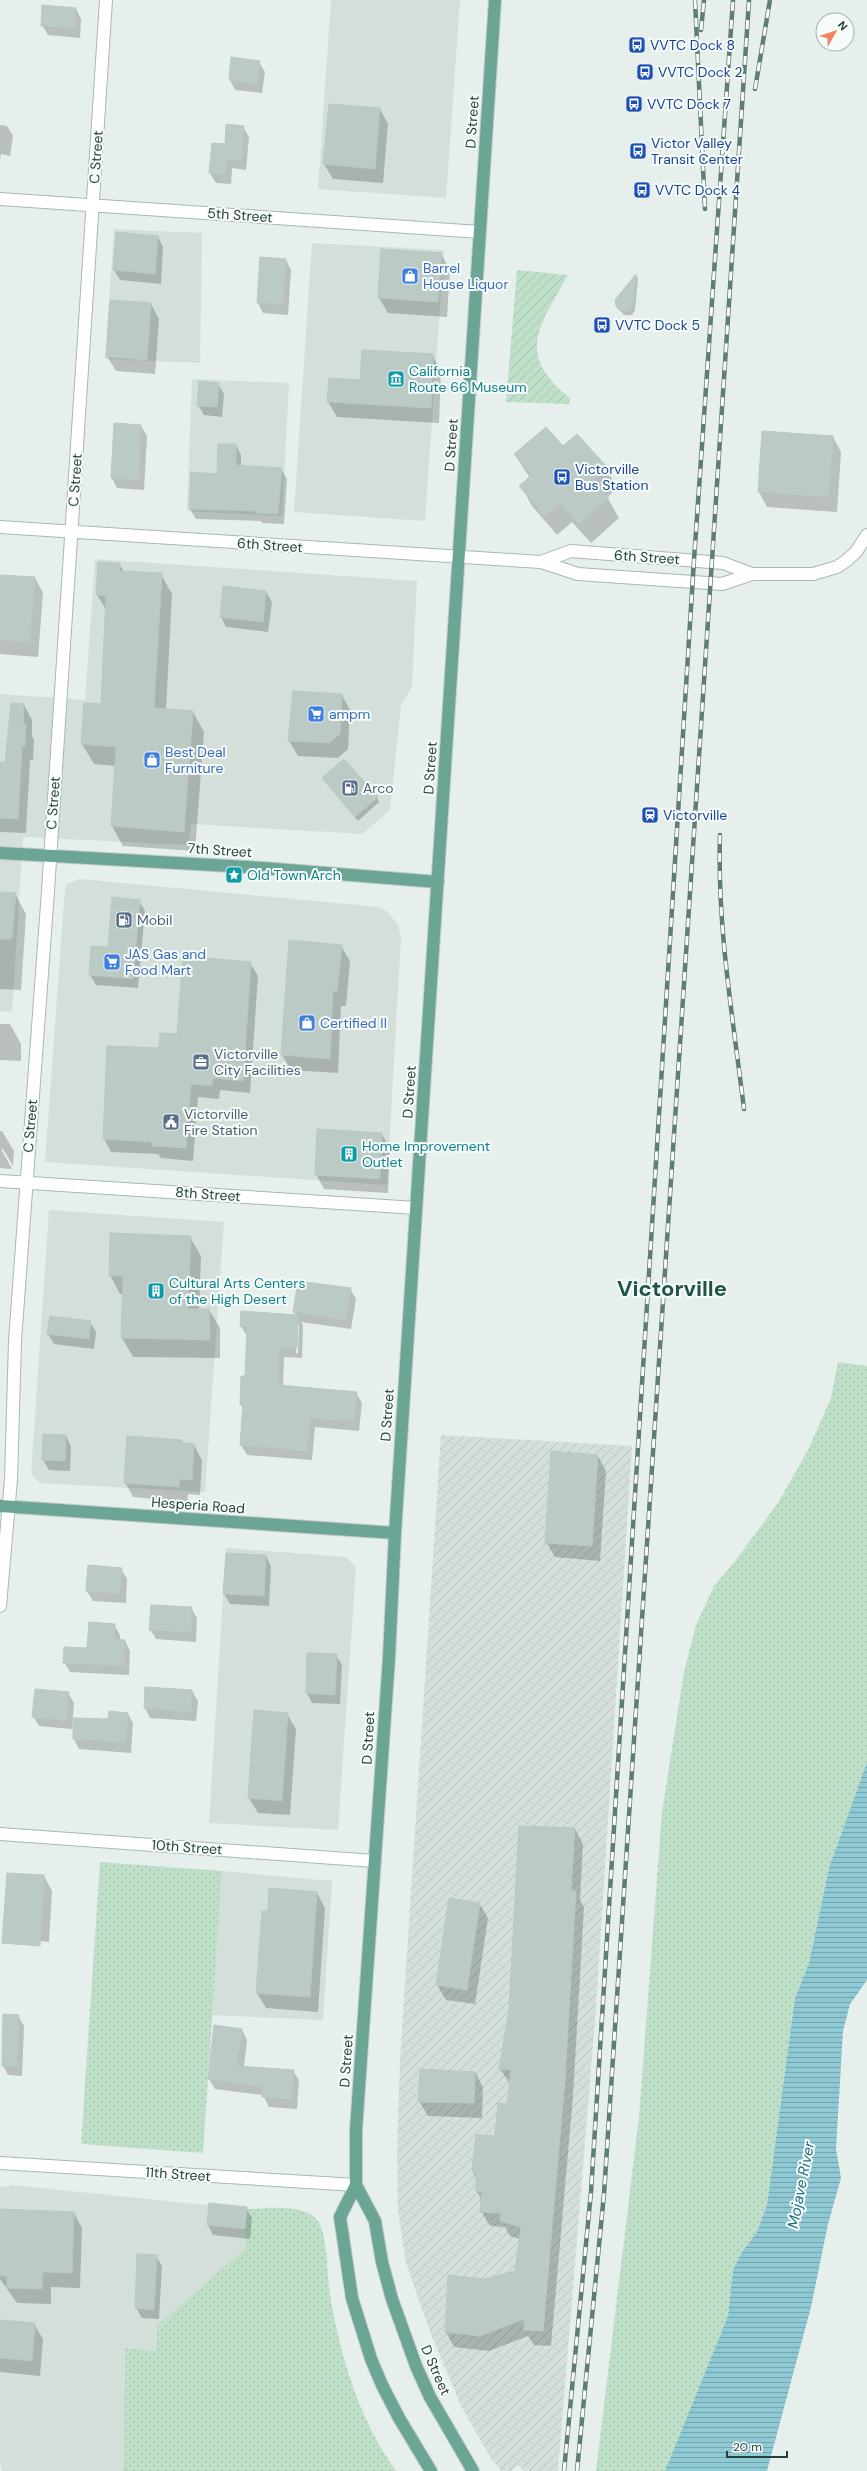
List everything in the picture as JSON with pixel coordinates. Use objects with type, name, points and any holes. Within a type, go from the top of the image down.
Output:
[{"type":"main road","name":"D Street","points":[[431,2471],[399,2418],[382,2385],[371,2359],[352,2298],[340,2217],[356,2185],[356,2130],[389,1658],[395,1533],[458,557],[496,0]]},
{"type":"main road","name":"7th Street","points":[[0,853],[263,868],[438,882]]},
{"type":"main road","name":"Hesperia Road","points":[[4,1506],[395,1533]]},
{"type":"main road","name":"D Street","points":[[356,2185],[374,2221],[382,2262],[392,2299],[416,2366],[434,2403],[473,2471]]},
{"type":"street","name":"C Street","points":[[0,1606],[4,1506],[72,532],[106,0]]},
{"type":"street","name":"5th Street","points":[[0,199],[480,232]]},
{"type":"street","name":"6th Street","points":[[0,527],[541,562],[578,574],[722,584],[752,574],[813,574],[838,567],[856,552],[867,535]]},
{"type":"street","name":"6th Street","points":[[541,562],[571,551],[723,563],[752,574]]},
{"type":"street","name":"8th Street","points":[[0,1181],[416,1208]]},
{"type":"street","name":"10th Street","points":[[0,1834],[375,1861]]},
{"type":"street","name":"11th Street","points":[[0,2163],[356,2185]]},
{"type":"shaded area","points":[[331,0],[460,0],[446,198],[318,189]]},
{"type":"shaded area","points":[[114,229],[202,233],[200,363],[105,359]]},
{"type":"shaded area","points":[[312,243],[444,250],[425,521],[294,512]]},
{"type":"shaded area","points":[[192,379],[289,383],[282,516],[187,511]]},
{"type":"shaded area","points":[[95,559],[417,581],[412,687],[401,705],[390,810],[362,834],[191,824],[189,845],[23,837],[12,1012],[0,1011],[0,694],[85,700]]},
{"type":"shaded area","points":[[80,879],[379,907],[389,913],[398,925],[401,937],[387,1185],[45,1162],[66,884]]},
{"type":"shaded area","points":[[49,1210],[224,1222],[205,1492],[40,1483],[31,1474]]},
{"type":"shaded area","points":[[441,1435],[632,1446],[596,2008],[558,2471],[524,2471],[518,2465],[511,2471],[501,2471],[490,2457],[461,2406],[431,2334],[406,2263],[398,2211],[397,2151],[400,2060]]},
{"type":"shaded area","points":[[226,1548],[346,1557],[356,1567],[338,1830],[209,1823]]},
{"type":"shaded area","points":[[222,1871],[332,1881],[323,2020],[212,2015]]},
{"type":"shaded area","points":[[12,2185],[245,2209],[246,2248],[159,2325],[158,2351],[125,2348],[123,2471],[2,2471],[0,2462],[0,2187]]},
{"type":"green space","points":[[517,270],[568,275],[541,325],[538,340],[538,353],[542,368],[553,382],[570,398],[569,404],[506,402]]},
{"type":"green space","points":[[838,1362],[867,1366],[867,1762],[829,1868],[809,1963],[795,1998],[767,2205],[757,2232],[742,2252],[733,2270],[728,2316],[665,2471],[596,2471],[639,2117],[662,1812],[684,1672],[696,1625],[714,1586],[736,1560],[778,1503],[808,1450],[831,1398]]},
{"type":"green space","points":[[100,1862],[222,1871],[203,2153],[81,2144]]},
{"type":"green space","points":[[282,2208],[300,2210],[308,2213],[320,2224],[325,2242],[329,2286],[334,2317],[346,2364],[361,2408],[371,2430],[396,2471],[123,2471],[125,2348],[157,2351],[157,2326],[246,2248],[245,2209]]},
{"type":"water","name":"Mojave River","points":[[867,1762],[867,1980],[850,2004],[843,2031],[836,2149],[841,2178],[828,2224],[811,2307],[767,2471],[665,2471],[728,2316],[733,2270],[742,2252],[757,2232],[767,2205],[795,1998],[809,1963],[829,1868]]},
{"type":"building","points":[[42,5],[76,8],[75,28],[41,26]]},
{"type":"building","points":[[231,57],[260,61],[257,84],[229,80]]},
{"type":"building","points":[[329,104],[380,108],[375,169],[323,164]]},
{"type":"building","points":[[226,124],[244,126],[241,160],[227,159],[225,175],[209,173],[212,143],[225,144]]},
{"type":"building","points":[[116,232],[158,236],[155,274],[113,270]]},
{"type":"building","name":"Barrel House Liquor","points":[[381,249],[442,253],[438,302],[378,298]]},
{"type":"building","points":[[260,257],[286,259],[283,305],[257,303]]},
{"type":"building","points":[[636,274],[633,305],[629,310],[620,311],[616,306],[615,300]]},
{"type":"building","points":[[110,300],[151,303],[147,360],[106,357]]},
{"type":"building","name":"California Route 66 Museum","points":[[362,350],[433,354],[431,408],[327,402],[329,378],[360,380]]},
{"type":"building","points":[[199,381],[219,383],[217,407],[197,406]]},
{"type":"building","points":[[114,423],[141,425],[139,480],[111,478]]},
{"type":"building","name":"Victorville Bus Station","points":[[546,427],[563,446],[577,434],[607,467],[593,480],[609,498],[579,524],[560,503],[545,516],[519,486],[532,475],[514,454]]},
{"type":"building","points":[[762,431],[833,436],[829,497],[758,492]]},
{"type":"building","points":[[218,444],[236,444],[236,465],[282,468],[278,514],[256,513],[256,511],[189,509],[191,472],[217,474]]},
{"type":"building","points":[[98,562],[120,563],[119,571],[162,573],[154,708],[193,711],[184,832],[111,826],[116,747],[81,744],[84,703],[101,704],[106,596],[96,595]]},
{"type":"building","points":[[0,575],[35,577],[30,642],[0,640]]},
{"type":"building","points":[[223,586],[266,591],[263,622],[220,617]]},
{"type":"building","name":"ampm","points":[[293,691],[342,694],[340,734],[329,743],[288,741]]},
{"type":"building","points":[[11,703],[24,704],[23,724],[26,724],[25,746],[22,746],[18,819],[0,818],[0,762],[5,763]]},
{"type":"building","name":"Arco","points":[[344,759],[378,797],[355,817],[322,778]]},
{"type":"building","points":[[0,892],[16,893],[12,939],[0,939]]},
{"type":"building","points":[[112,897],[140,900],[133,979],[89,975],[91,946],[108,947]]},
{"type":"building","name":"Certified II","points":[[289,940],[342,945],[337,991],[333,991],[330,1059],[281,1055]]},
{"type":"building","points":[[183,956],[251,962],[243,1081],[213,1078],[212,1086],[191,1084],[186,1148],[152,1146],[152,1142],[103,1139],[107,1046],[159,1048],[160,1033],[177,1034]]},
{"type":"building","name":"Home Improvement Outlet","points":[[317,1129],[382,1133],[380,1179],[315,1175]]},
{"type":"building","name":"Cultural Arts Centers of the High Desert","points":[[110,1233],[191,1236],[188,1309],[209,1309],[210,1340],[121,1338],[123,1276],[109,1276]]},
{"type":"building","points":[[298,1281],[351,1288],[346,1320],[293,1312]]},
{"type":"building","points":[[241,1311],[298,1315],[297,1348],[279,1348],[278,1385],[357,1392],[354,1421],[310,1418],[307,1451],[240,1445],[243,1405],[240,1405],[241,1376],[245,1376],[247,1327],[240,1326]]},
{"type":"building","points":[[50,1316],[91,1321],[89,1339],[47,1334]]},
{"type":"building","points":[[43,1434],[66,1435],[65,1461],[42,1460]]},
{"type":"building","points":[[127,1436],[182,1440],[182,1443],[194,1444],[192,1480],[179,1479],[179,1487],[124,1483]]},
{"type":"building","points":[[551,1451],[598,1455],[592,1546],[545,1543]]},
{"type":"building","points":[[226,1553],[266,1555],[264,1596],[223,1594]]},
{"type":"building","points":[[88,1565],[122,1568],[120,1594],[86,1591]]},
{"type":"building","points":[[151,1605],[192,1607],[191,1632],[149,1630]]},
{"type":"building","points":[[89,1622],[115,1624],[114,1639],[125,1640],[124,1666],[63,1663],[64,1647],[87,1648]]},
{"type":"building","points":[[307,1653],[337,1654],[335,1695],[306,1693]]},
{"type":"building","points":[[145,1687],[192,1690],[191,1712],[144,1708]]},
{"type":"building","points":[[35,1689],[69,1692],[66,1720],[32,1717]]},
{"type":"building","points":[[254,1710],[288,1713],[282,1801],[248,1798]]},
{"type":"building","points":[[109,1711],[128,1713],[126,1743],[73,1739],[73,1718],[108,1719]]},
{"type":"building","points":[[519,1826],[575,1828],[571,1891],[576,1891],[565,2080],[543,2331],[524,2330],[524,2319],[480,2336],[445,2332],[448,2275],[485,2279],[515,2271],[521,2227],[500,2221],[501,2213],[480,2212],[482,2192],[476,2191],[476,2174],[472,2172],[476,2135],[495,2136],[498,2103],[507,2104],[511,2070],[499,2069],[509,2010]]},
{"type":"building","points":[[7,1873],[44,1875],[40,1946],[2,1943]]},
{"type":"building","points":[[269,1888],[317,1892],[310,1997],[256,1993],[262,1911],[268,1911]]},
{"type":"building","points":[[449,1898],[480,1903],[467,1990],[436,1985]]},
{"type":"building","points":[[3,2014],[19,2015],[17,2066],[2,2066]]},
{"type":"building","points":[[214,2025],[242,2029],[237,2066],[294,2070],[292,2099],[262,2097],[263,2087],[208,2079]]},
{"type":"building","points":[[420,2069],[475,2072],[474,2103],[418,2102]]},
{"type":"building","points":[[209,2203],[247,2207],[245,2229],[207,2225]]},
{"type":"building","points":[[0,2209],[74,2212],[72,2273],[43,2272],[42,2289],[7,2288],[7,2276],[0,2275]]},
{"type":"building","points":[[137,2254],[157,2255],[154,2310],[135,2308]]},
{"type":"building","points":[[0,2320],[35,2323],[32,2361],[0,2358]]},
{"type":"railway","points":[[695,0],[705,209]]},
{"type":"railway","points":[[701,30],[704,0]]},
{"type":"railway","points":[[564,2471],[591,2192],[694,560],[733,0]]},
{"type":"railway","points":[[577,2471],[604,2194],[749,0]]},
{"type":"railway","points":[[755,89],[770,0]]},
{"type":"railway","points":[[720,835],[723,938],[744,1109]]},
{"type":"place","name":"VVTC Dock 8","points":[[637,45]]},
{"type":"place","name":"VVTC Dock 2","points":[[645,72]]},
{"type":"place","name":"VVTC Dock 7","points":[[634,104]]},
{"type":"place","name":"Victor Valley Transit Center","points":[[638,151]]},
{"type":"place","name":"VVTC Dock 4","points":[[642,190]]},
{"type":"place","name":"Barrel House Liquor","points":[[410,276]]},
{"type":"place","name":"VVTC Dock 5","points":[[602,325]]},
{"type":"place","name":"California Route 66 Museum","points":[[396,379]]},
{"type":"place","name":"Victorville Bus Station","points":[[562,477]]},
{"type":"place","name":"ampm","points":[[316,714]]},
{"type":"place","name":"Best Deal Furniture","points":[[152,760]]},
{"type":"place","name":"Arco","points":[[350,788]]},
{"type":"place","name":"Victorville","points":[[650,815]]},
{"type":"place","name":"Old Town Arch","points":[[234,875]]},
{"type":"place","name":"Mobil","points":[[124,920]]},
{"type":"place","name":"JAS Gas and Food Mart","points":[[112,962]]},
{"type":"place","name":"Certified II","points":[[307,1023]]},
{"type":"place","name":"Victorville City Facilities","points":[[201,1062]]},
{"type":"place","name":"Victorville Fire Station","points":[[171,1122]]},
{"type":"place","name":"Home Improvement Outlet","points":[[349,1154]]},
{"type":"place","name":"Cultural Arts Centers of the High Desert","points":[[156,1291]]},
{"type":"district","name":"Victorville","points":[[672,1288]]}]
